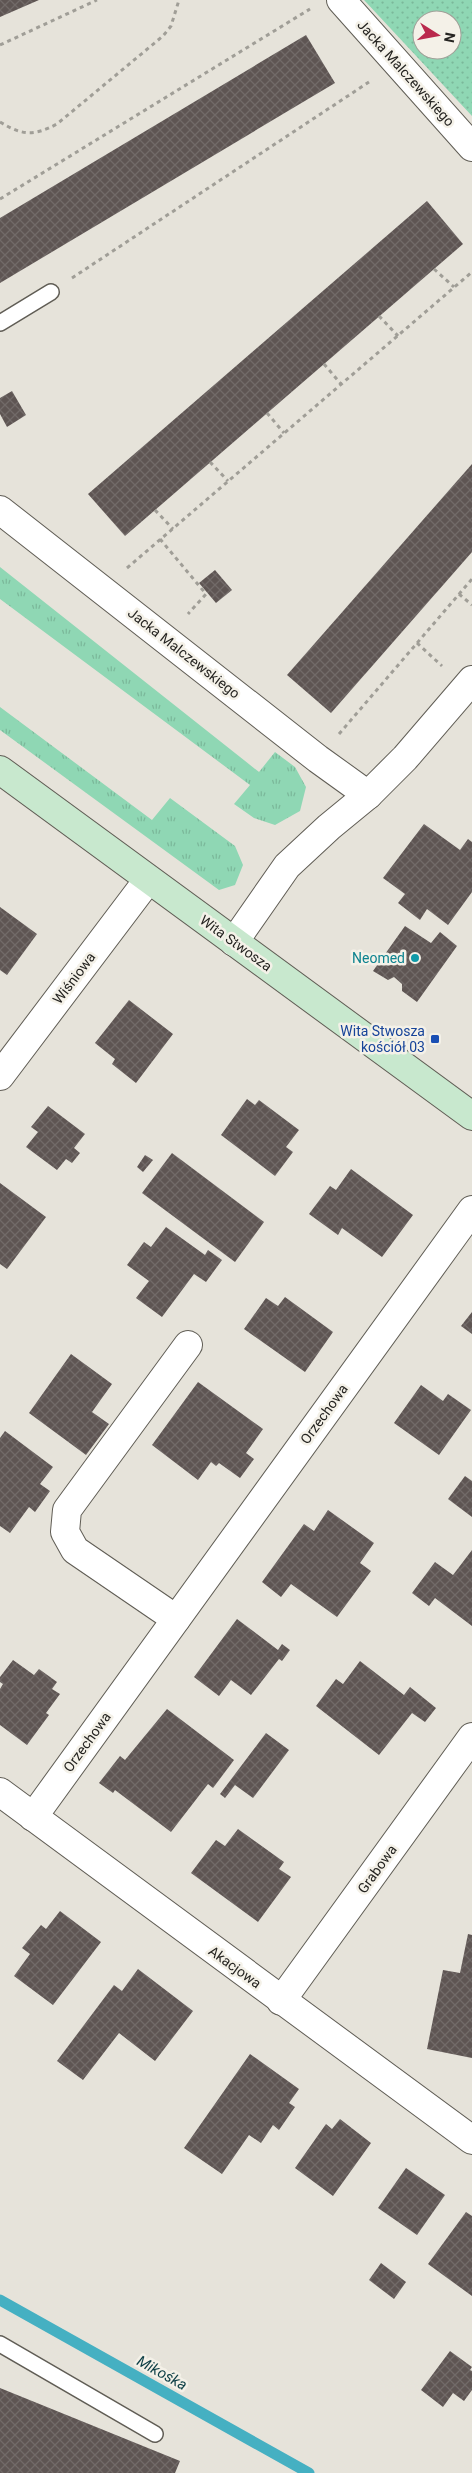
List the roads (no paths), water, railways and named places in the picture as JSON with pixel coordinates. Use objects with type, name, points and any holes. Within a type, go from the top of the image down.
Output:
[{"type":"street","name":"Jacka Malczewskiego","points":[[329,3],[397,64],[472,147]]},
{"type":"street","name":"Jacka Malczewskiego","points":[[0,510],[103,588],[318,759],[368,795]]},
{"type":"street","points":[[234,942],[287,866],[329,827],[368,795],[406,758],[472,680]]},
{"type":"street","name":"Wita Stwosza","points":[[0,770],[472,1116]]},
{"type":"street","name":"Wiśniowa","points":[[0,1076],[148,880]]},
{"type":"street","name":"Orzechowa","points":[[33,1818],[472,1210]]},
{"type":"street","points":[[176,1619],[75,1550],[65,1532],[67,1510],[188,1345]]},
{"type":"street","name":"Grabowa","points":[[281,2001],[472,1737]]},
{"type":"street","name":"Akacjowa","points":[[0,1792],[472,2140]]},
{"type":"lane","points":[[0,323],[51,292]]},
{"type":"lane","points":[[0,2344],[155,2434]]},
{"type":"waterway","name":"Mikośka","points":[[0,2300],[309,2473]]},
{"type":"place","name":"Neomed","points":[[415,958]]},
{"type":"place","name":"Wita Stwosza kościół 03","points":[[435,1039]]}]
